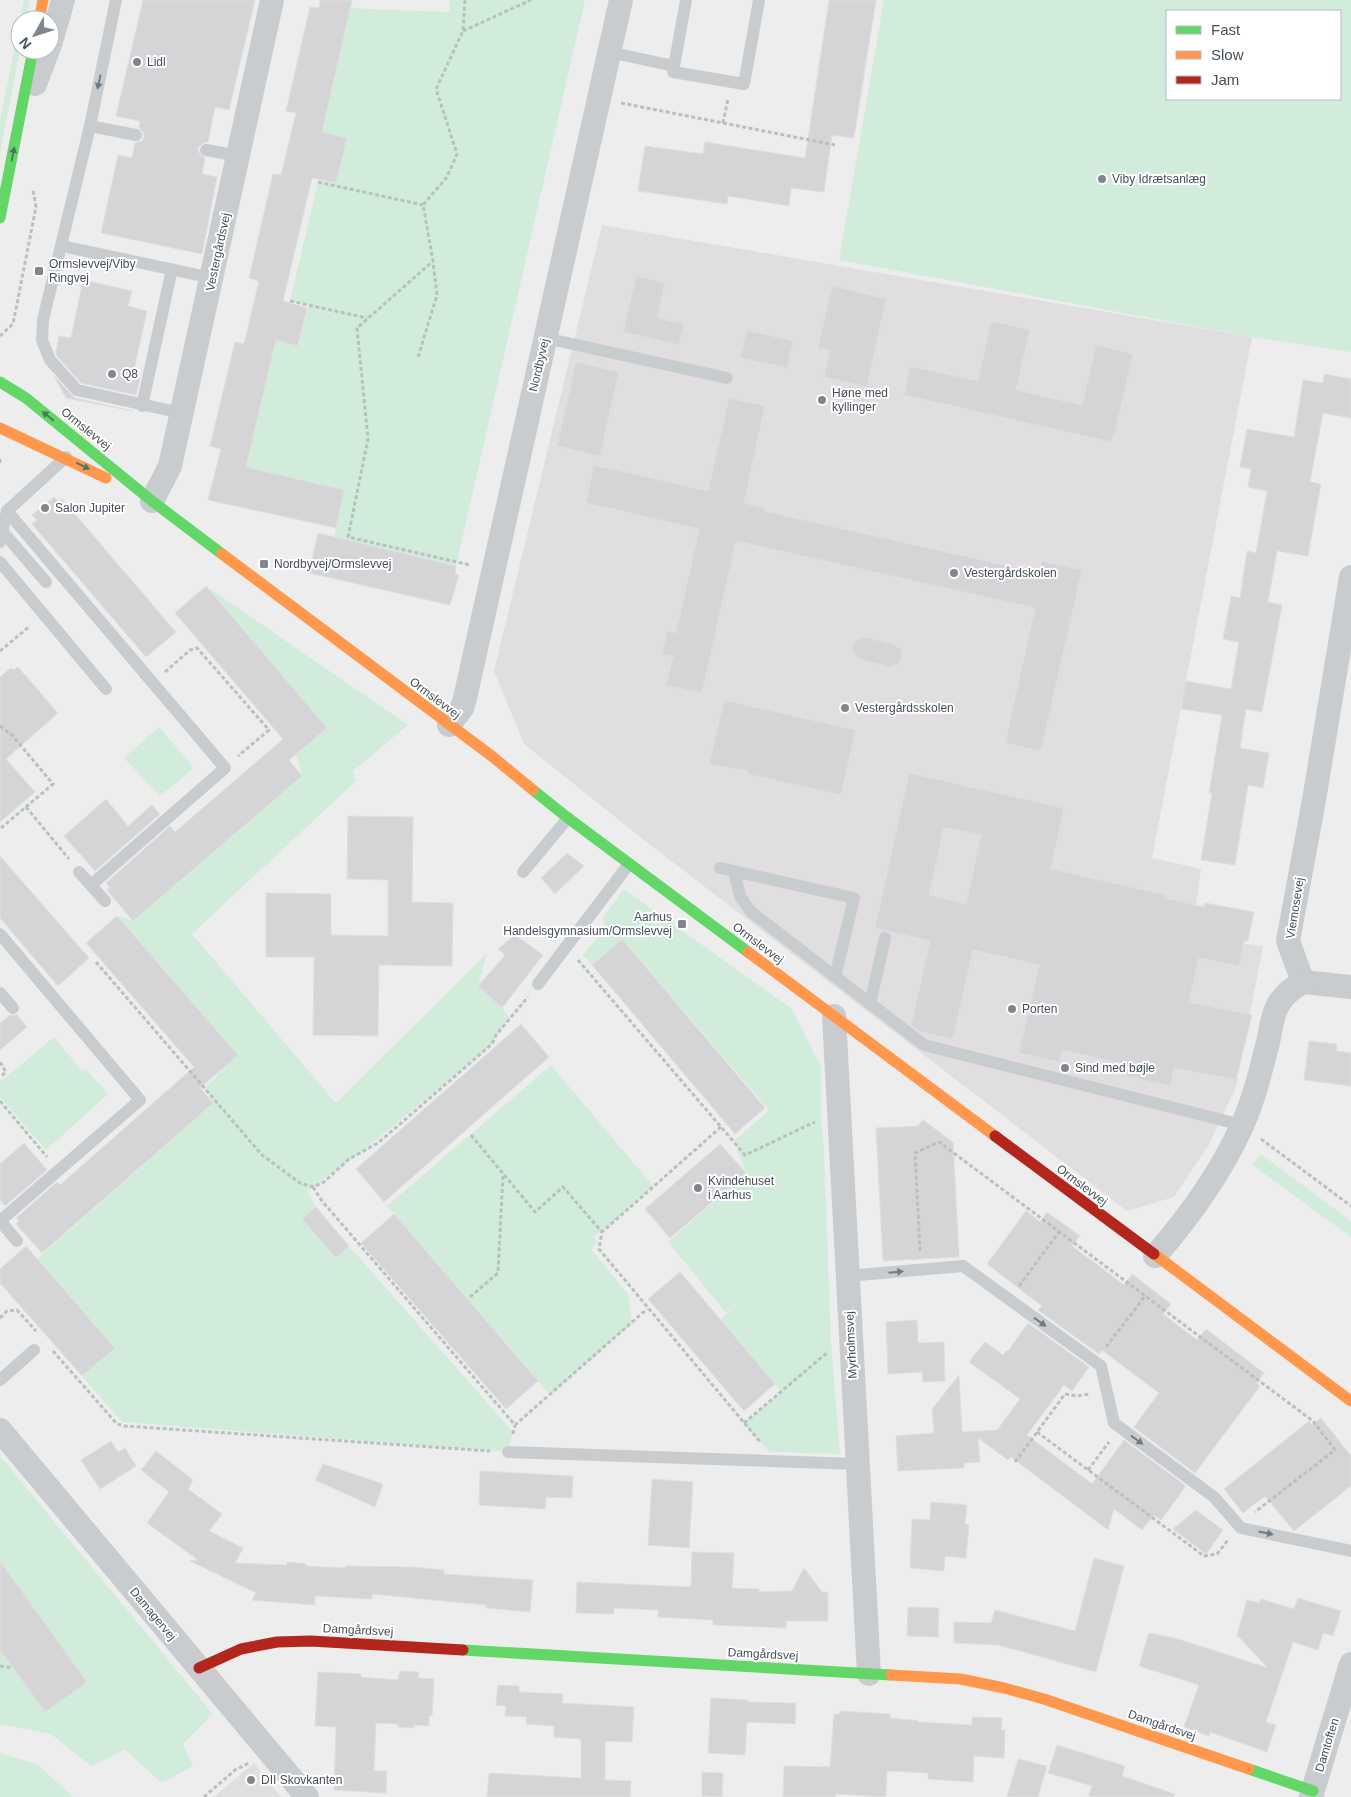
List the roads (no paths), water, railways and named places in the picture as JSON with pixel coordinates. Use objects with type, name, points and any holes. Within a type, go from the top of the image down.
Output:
[{"type":"street","name":"Vestergårdsvej","points":[[152,501],[170,466],[272,0]]},
{"type":"street","name":"Nordbyvej","points":[[449,726],[462,708],[465,698],[621,0]]},
{"type":"street","points":[[0,218],[31,60]]},
{"type":"street","points":[[18,126],[44,60]]},
{"type":"street","name":"Ormslevvej","points":[[0,382],[26,398],[152,501],[449,726],[493,756],[568,818],[1351,1401]]},
{"type":"street","name":"Ormslevvej","points":[[2,427],[152,501]]},
{"type":"street","name":"Viemosevej","points":[[1303,982],[1288,941],[1314,800],[1351,577]]},
{"type":"street","points":[[1155,1256],[1182,1225],[1210,1184],[1242,1125],[1258,1082],[1277,1006],[1288,991],[1303,982],[1351,987]]},
{"type":"street","name":"Myrholmsvej","points":[[834,1016],[869,1674]]},
{"type":"street","name":"Damagervej","points":[[0,1430],[307,1797]]},
{"type":"street","name":"Damgårdsvej","points":[[199,1668],[241,1649],[277,1642],[311,1641],[962,1679],[1044,1699],[1312,1794]]},
{"type":"street","name":"Damtoften","points":[[1312,1794],[1351,1664]]},
{"type":"lane","points":[[116,0],[90,126],[43,320],[42,340],[50,360],[77,390],[142,406],[181,413]]},
{"type":"lane","points":[[686,0],[673,72],[744,84],[759,0]]},
{"type":"lane","points":[[609,52],[674,66]]},
{"type":"lane","points":[[90,126],[136,135]]},
{"type":"lane","points":[[206,150],[239,156]]},
{"type":"lane","points":[[62,246],[212,278]]},
{"type":"lane","points":[[142,406],[172,269]]},
{"type":"lane","points":[[545,338],[727,378]]},
{"type":"lane","points":[[46,582],[1,537],[7,511],[81,443]]},
{"type":"lane","points":[[7,511],[225,768],[90,885]]},
{"type":"lane","points":[[0,562],[106,689]]},
{"type":"lane","points":[[523,872],[568,818]]},
{"type":"lane","points":[[538,984],[629,864]]},
{"type":"lane","points":[[720,868],[854,898],[836,977]]},
{"type":"lane","points":[[734,871],[740,896],[750,911],[924,1045],[1242,1125]]},
{"type":"lane","points":[[79,872],[105,901]]},
{"type":"lane","points":[[0,934],[140,1100],[0,1221],[17,1241]]},
{"type":"lane","points":[[870,1004],[885,938]]},
{"type":"lane","points":[[0,993],[13,1008]]},
{"type":"lane","points":[[847,1276],[964,1266],[1101,1366],[1114,1423],[1214,1497],[1242,1528],[1351,1551]]},
{"type":"lane","points":[[0,1380],[34,1350]]},
{"type":"lane","points":[[508,1452],[857,1464]]},
{"type":"place","name":"Lidl","points":[[137,62]]},
{"type":"place","name":"Viby Idrætsanlæg","points":[[1102,179]]},
{"type":"place","name":"Ormslevvej/Viby Ringvej","points":[[39,271]]},
{"type":"place","name":"Q8","points":[[112,374]]},
{"type":"place","name":"Høne med kyllinger","points":[[822,400]]},
{"type":"place","name":"Salon Jupiter","points":[[45,508]]},
{"type":"place","name":"Nordbyvej/Ormslevvej","points":[[264,564]]},
{"type":"place","name":"Vestergårdskolen","points":[[954,573]]},
{"type":"place","name":"Vestergårdsskolen","points":[[845,708]]},
{"type":"place","name":"Aarhus Handelsgymnasium/Ormslevvej","points":[[682,924]]},
{"type":"place","name":"Porten","points":[[1012,1009]]},
{"type":"place","name":"Sind med bøjle","points":[[1065,1068]]},
{"type":"place","name":"Kvindehuset i Aarhus","points":[[698,1188]]},
{"type":"place","name":"DII Skovkanten","points":[[251,1780]]}]
